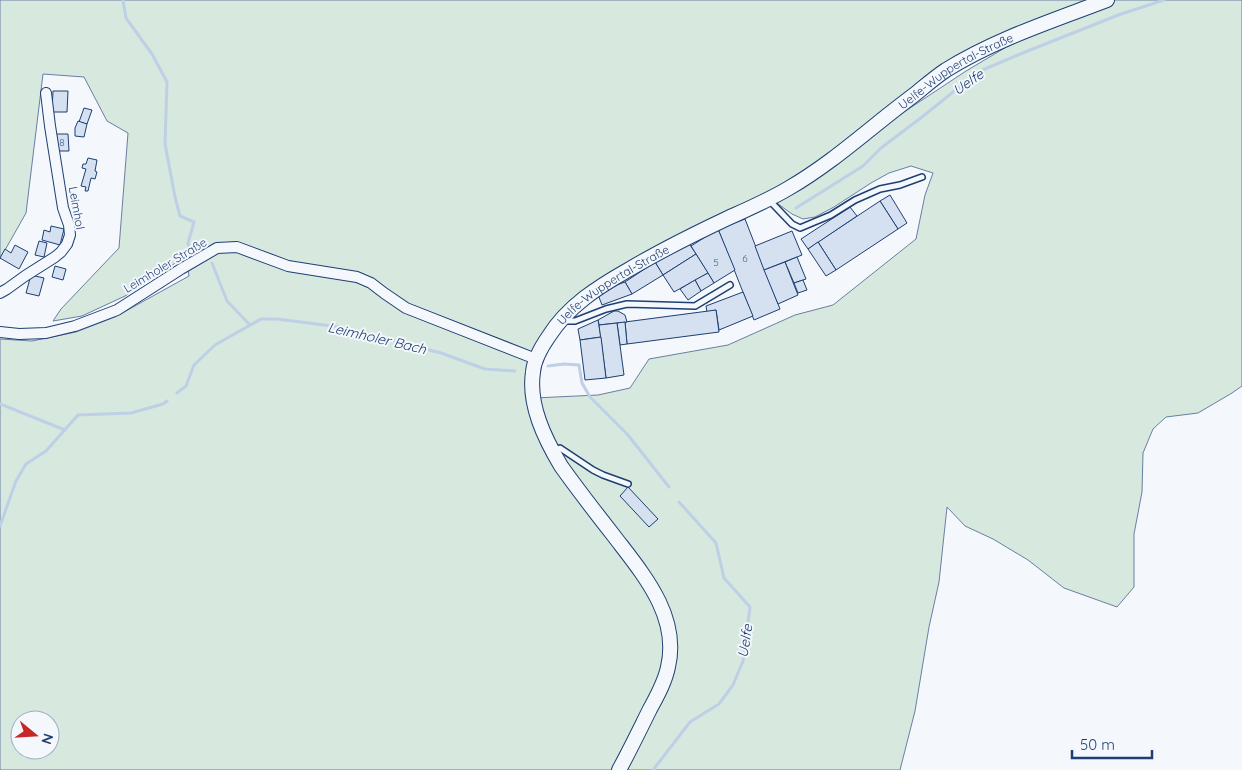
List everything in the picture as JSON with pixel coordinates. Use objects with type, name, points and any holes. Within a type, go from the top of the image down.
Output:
[{"type":"main road","name":"Uelfe-Wuppertal-Straße","points":[[619,770],[668,670],[671,651],[668,625],[655,592],[565,472],[543,432],[535,406],[532,380],[536,359],[548,336],[560,320],[585,297],[607,282],[726,219],[768,200],[813,173],[944,71],[1004,39],[1107,0]]},
{"type":"street","name":"Leimhol","points":[[0,293],[55,258],[67,244],[70,235],[69,225],[63,208],[46,93]]},
{"type":"street","name":"Leimholer Straße","points":[[0,332],[19,334],[46,333],[75,326],[117,310],[217,248],[237,247],[288,266],[357,276],[371,283],[406,308],[536,359]]},
{"type":"lane","points":[[768,200],[792,224],[800,228],[831,215],[855,200],[880,189],[900,185],[922,177]]},
{"type":"lane","points":[[560,320],[575,321],[606,309],[627,304],[695,306],[730,285]]},
{"type":"lane","points":[[552,450],[560,448],[592,470],[628,484]]},
{"type":"shaded area","points":[[0,0],[1107,0],[1023,31],[963,59],[940,74],[806,178],[775,196],[664,250],[591,293],[559,322],[551,334],[537,359],[532,385],[534,398],[598,395],[630,388],[649,359],[728,345],[795,315],[833,305],[916,239],[925,195],[933,173],[911,166],[889,173],[815,217],[803,219],[792,214],[774,201],[837,162],[904,112],[966,71],[1040,27],[1113,0],[1242,0],[1242,386],[1198,413],[1166,417],[1153,429],[1143,453],[1142,492],[1134,534],[1134,587],[1117,607],[1064,588],[1028,560],[993,539],[965,526],[947,507],[939,582],[929,627],[915,711],[900,770],[622,770],[670,672],[674,650],[670,624],[657,591],[610,519],[565,463],[534,400],[540,425],[561,466],[647,581],[664,613],[669,630],[670,648],[665,678],[619,770],[0,770],[0,339],[32,341],[76,332],[115,317],[189,276],[186,256],[125,296],[82,316],[53,321],[61,309],[119,248],[128,133],[107,121],[84,77],[43,74],[26,213],[0,259]]},
{"type":"building","points":[[53,91],[68,91],[67,112],[52,112]]},
{"type":"building","points":[[84,108],[92,110],[87,124],[79,122]]},
{"type":"building","points":[[78,121],[87,124],[84,137],[75,136],[75,128]]},
{"type":"building","points":[[56,134],[68,134],[69,151],[57,151]]},
{"type":"building","points":[[88,158],[97,160],[95,171],[97,172],[95,179],[91,178],[88,191],[85,191],[86,187],[81,186],[86,169],[82,168]]},
{"type":"building","points":[[890,195],[907,223],[898,229],[880,201]]},
{"type":"building","points":[[880,201],[898,229],[836,270],[818,242]]},
{"type":"building","points":[[850,207],[857,216],[808,249],[801,239]]},
{"type":"building","points":[[745,219],[780,309],[754,320],[718,229]]},
{"type":"building","points":[[51,226],[64,229],[60,245],[42,240],[44,230],[50,232]]},
{"type":"building","points":[[718,229],[735,270],[714,283],[691,246]]},
{"type":"building","points":[[792,231],[802,255],[764,270],[755,246]]},
{"type":"building","points":[[39,241],[47,243],[44,257],[35,255]]},
{"type":"building","points":[[688,242],[696,254],[663,275],[655,262]]},
{"type":"building","points":[[818,242],[836,270],[826,276],[808,249]]},
{"type":"building","points":[[15,245],[28,252],[19,269],[0,258],[5,249],[11,253]]},
{"type":"building","points":[[696,254],[708,273],[674,292],[663,275]]},
{"type":"building","points":[[797,257],[806,279],[794,283],[785,262]]},
{"type":"building","points":[[655,262],[663,275],[632,294],[625,282]]},
{"type":"building","points":[[785,262],[798,295],[778,304],[764,270]]},
{"type":"building","points":[[55,266],[66,269],[63,280],[52,277]]},
{"type":"building","points":[[708,273],[714,283],[701,291],[695,280]]},
{"type":"building","points":[[31,275],[44,278],[39,296],[26,293]]},
{"type":"building","points":[[695,280],[701,291],[688,300],[680,289]]},
{"type":"building","points":[[803,280],[807,290],[798,293],[794,283]]},
{"type":"building","points":[[625,282],[632,294],[602,305],[597,292]]},
{"type":"building","points":[[743,292],[753,316],[719,330],[716,310],[707,312],[706,306]]},
{"type":"building","points":[[716,310],[719,332],[627,344],[625,322]]},
{"type":"building","points":[[614,311],[625,315],[627,322],[599,325],[598,320]]},
{"type":"building","points":[[598,320],[601,337],[580,340],[578,329]]},
{"type":"building","points":[[625,322],[627,344],[620,345],[617,323]]},
{"type":"building","points":[[617,323],[624,375],[606,378],[599,325]]},
{"type":"building","points":[[601,337],[606,378],[585,380],[580,340]]},
{"type":"building","points":[[628,487],[658,519],[649,527],[620,496]]},
{"type":"waterway","points":[[123,0],[126,18],[152,54],[167,82],[165,144],[180,216],[194,222],[188,243],[190,251]]},
{"type":"waterway","name":"Uelfe","points":[[796,208],[863,166],[881,148],[978,72],[1121,14],[1164,0]]},
{"type":"waterway","points":[[212,263],[227,301],[250,325]]},
{"type":"waterway","name":"Leimholer Bach","points":[[177,393],[186,386],[194,365],[215,345],[261,319],[277,319],[340,327],[441,353],[485,369],[515,371]]},
{"type":"waterway","name":"Uelfe","points":[[548,366],[579,365],[582,383],[590,397],[628,435],[669,487]]},
{"type":"waterway","name":"Leimholer Bach","points":[[0,526],[16,481],[26,464],[46,451],[78,415],[131,413],[163,404],[167,401]]},
{"type":"waterway","name":"Leimholer Bach","points":[[0,404],[65,430]]},
{"type":"waterway","name":"Uelfe","points":[[653,770],[690,722],[719,704],[733,685],[743,661],[750,607],[724,578],[716,543],[679,502]]}]
